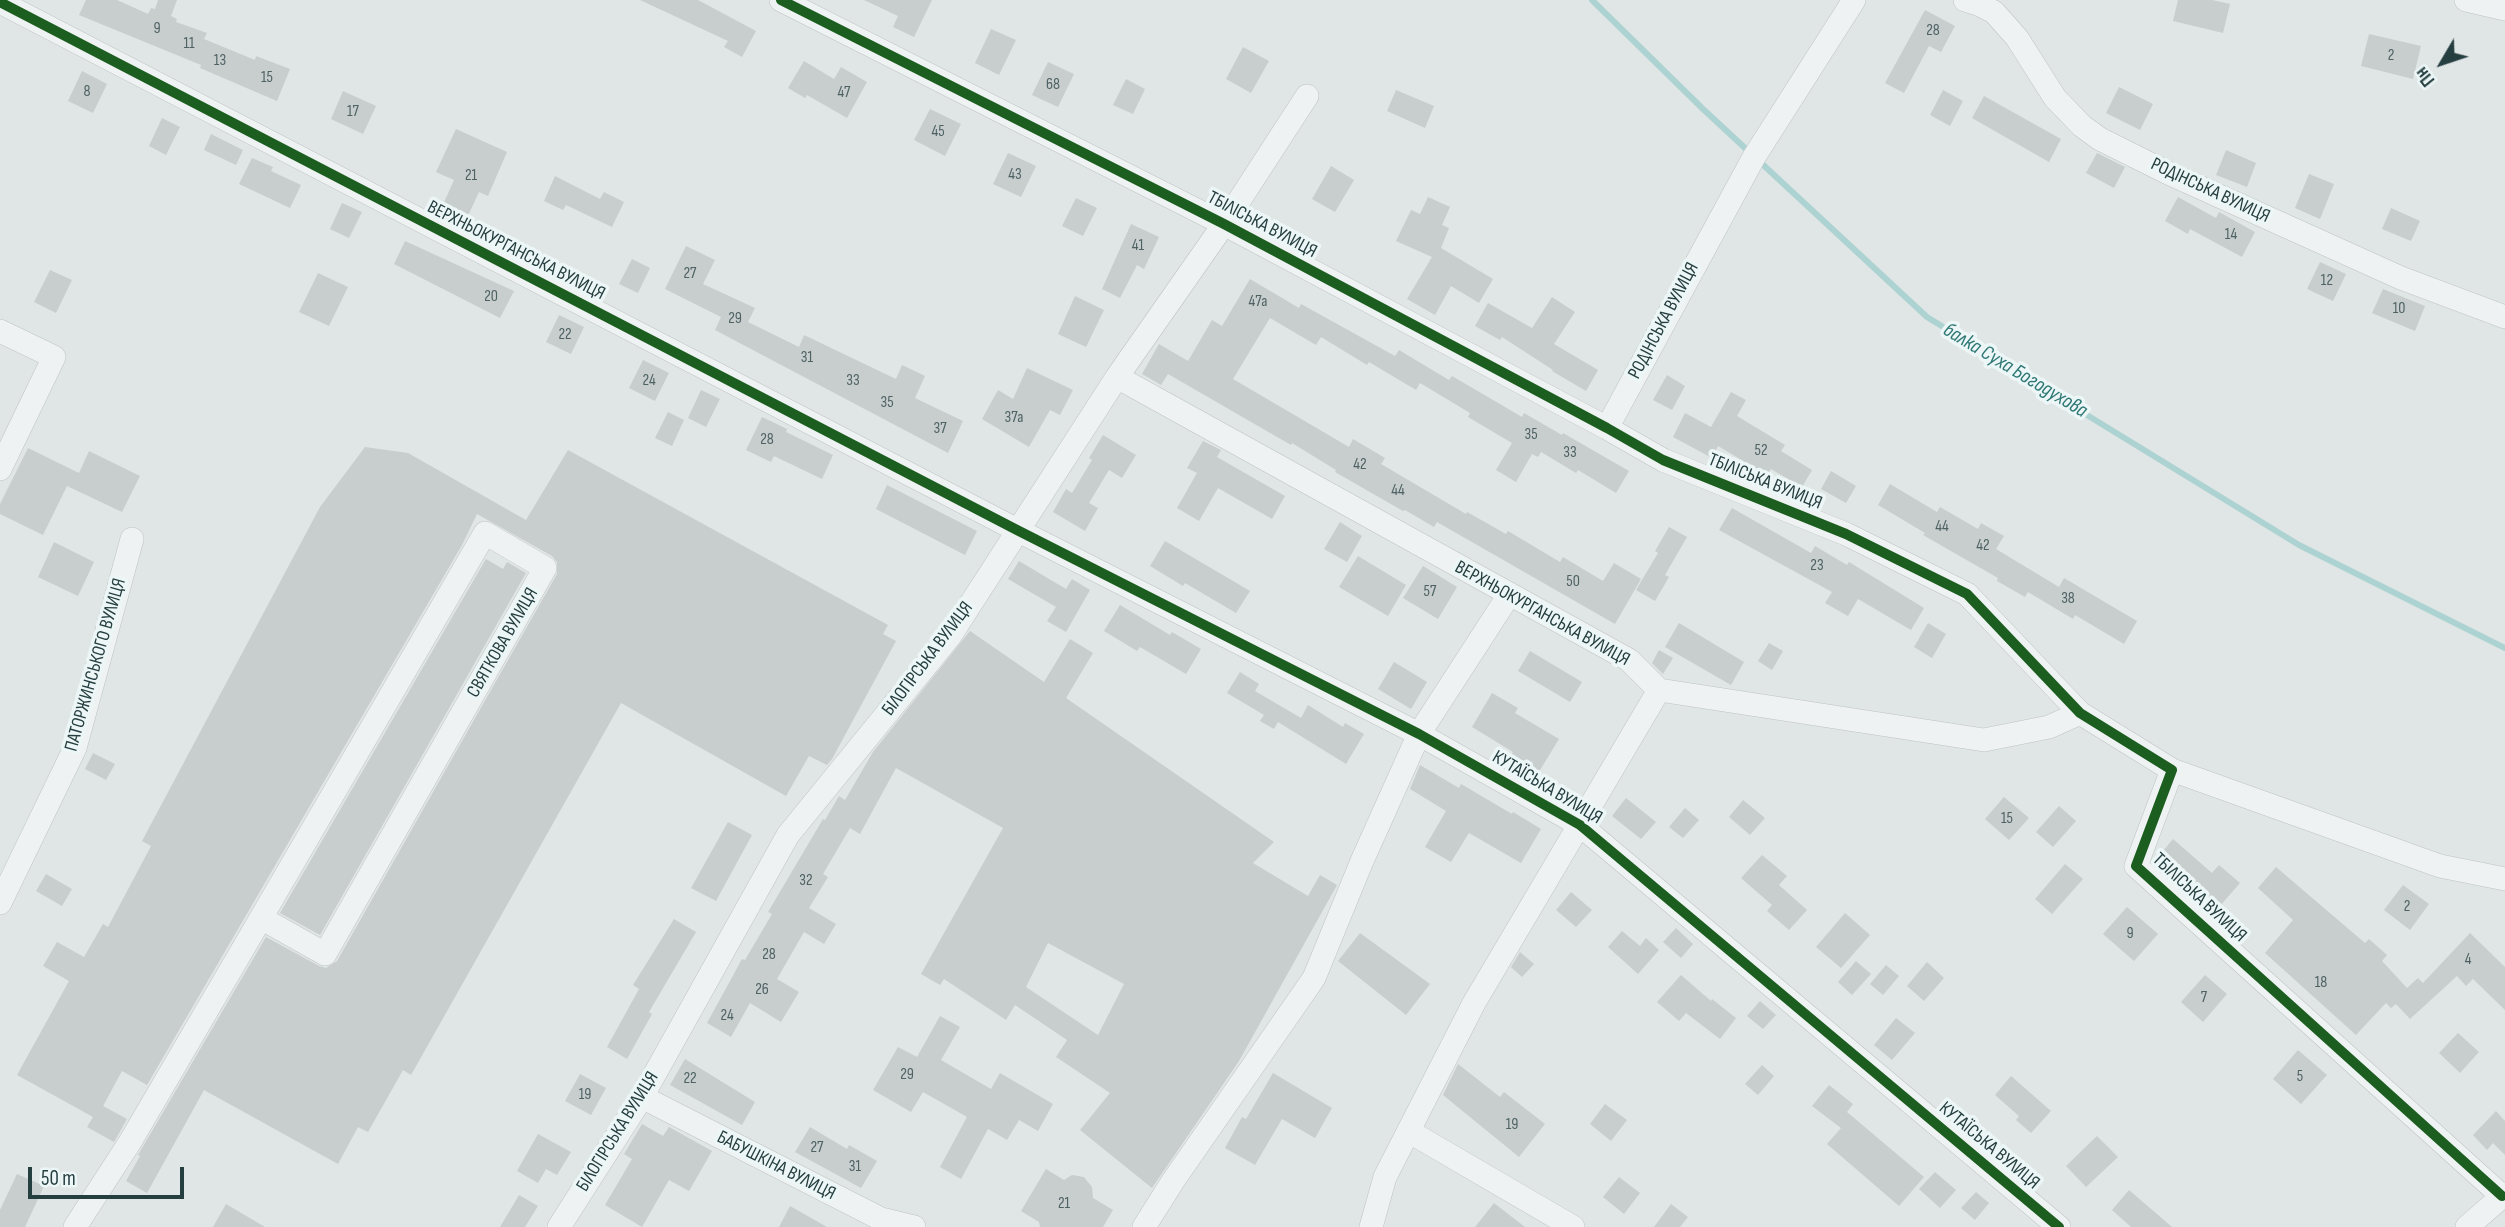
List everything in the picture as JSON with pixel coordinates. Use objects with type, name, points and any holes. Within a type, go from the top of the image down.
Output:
[{"type":"street","name":"ТБІЛІСЬКА ВУЛИЦЯ","points":[[781,0],[1224,224],[1663,460],[1846,534],[1967,594],[2080,713],[2172,770],[2440,866],[2505,879]]},
{"type":"street","name":"РОДІНСЬКА ВУЛИЦЯ","points":[[1607,428],[1754,157],[1854,0]]},
{"type":"street","name":"РОДІНСЬКА ВУЛИЦЯ","points":[[1965,0],[1994,12],[2017,37],[2055,98],[2082,127],[2100,139],[2166,172],[2401,278],[2505,317]]},
{"type":"street","points":[[2466,0],[2505,9]]},
{"type":"street","name":"ВЕРХНЬОКУРГАНСЬКА ВУЛИЦЯ","points":[[0,2],[1017,530]]},
{"type":"street","name":"БІЛОГІРСЬКА ВУЛИЦЯ","points":[[559,1227],[642,1097],[788,835],[950,636],[1118,377],[1224,224],[1307,96]]},
{"type":"street","points":[[0,331],[54,357],[0,469]]},
{"type":"street","name":"ВЕРХНЬОКУРГАНСЬКА ВУЛИЦЯ","points":[[1118,377],[1629,660],[1659,690]]},
{"type":"street","name":"КУТАЇСЬКА ВУЛИЦЯ","points":[[1017,530],[1419,734],[1580,825],[2059,1227]]},
{"type":"street","name":"СВЯТКОВА ВУЛИЦЯ","points":[[75,1227],[130,1142],[485,533],[545,568],[324,954],[261,918]]},
{"type":"street","name":"ПАТОРЖИНСЬКОГО ВУЛИЦЯ","points":[[0,903],[75,748],[132,539]]},
{"type":"street","points":[[1144,1227],[1314,978],[1362,861],[1419,734],[1509,595]]},
{"type":"street","points":[[1371,1227],[1385,1177],[1474,1003],[1659,690],[1984,740],[2049,727],[2080,713]]},
{"type":"street","name":"ТБІЛІСЬКА ВУЛИЦЯ","points":[[2172,770],[2136,866],[2503,1195]]},
{"type":"street","name":"БАБУШКІНА ВУЛИЦЯ","points":[[642,1097],[881,1219],[914,1227]]},
{"type":"street","points":[[1410,1132],[1573,1227]]},
{"type":"street","points":[[2467,1227],[2503,1195]]},
{"type":"building","points":[[86,0],[117,0],[148,14],[151,8],[155,9],[158,0],[177,0],[171,16],[177,19],[176,22],[207,33],[204,39],[255,60],[256,56],[290,69],[277,101],[200,68],[201,65],[79,15]]},
{"type":"building","points":[[640,0],[698,0],[756,31],[742,57],[724,47],[728,41]]},
{"type":"building","points":[[864,0],[932,0],[914,37],[893,27],[898,16]]},
{"type":"building","points":[[2178,0],[2212,0],[2230,4],[2223,33],[2173,21]]},
{"type":"building","points":[[1925,10],[1955,26],[1941,52],[1929,46],[1904,93],[1885,83]]},
{"type":"building","points":[[991,29],[1016,40],[999,75],[975,63]]},
{"type":"building","points":[[2369,34],[2421,46],[2413,79],[2361,66]]},
{"type":"building","points":[[1243,47],[1269,61],[1251,93],[1226,79]]},
{"type":"building","points":[[804,61],[834,79],[841,67],[867,82],[847,118],[807,95],[805,98],[788,88]]},
{"type":"building","points":[[1048,62],[1074,74],[1058,107],[1032,95]]},
{"type":"building","points":[[82,71],[107,84],[93,113],[68,101]]},
{"type":"building","points":[[1126,79],[1145,89],[1133,114],[1113,105]]},
{"type":"building","points":[[2119,87],[2153,104],[2140,130],[2106,113]]},
{"type":"building","points":[[1396,90],[1434,106],[1425,128],[1387,111]]},
{"type":"building","points":[[1943,90],[1963,101],[1950,126],[1930,115]]},
{"type":"building","points":[[343,91],[376,106],[363,134],[331,119]]},
{"type":"building","points":[[1984,96],[2061,139],[2049,162],[1972,118]]},
{"type":"building","points":[[930,109],[961,124],[945,156],[914,140]]},
{"type":"building","points":[[162,118],[180,127],[166,155],[149,146]]},
{"type":"building","points":[[456,129],[507,152],[488,196],[479,192],[466,220],[441,209],[454,180],[436,172]]},
{"type":"building","points":[[211,134],[243,150],[236,165],[204,150]]},
{"type":"building","points":[[2226,150],[2256,163],[2247,187],[2216,175]]},
{"type":"building","points":[[1008,153],[1036,166],[1021,197],[993,184]]},
{"type":"building","points":[[2097,153],[2125,167],[2114,188],[2086,173]]},
{"type":"building","points":[[252,158],[273,167],[271,171],[301,185],[290,208],[239,184]]},
{"type":"building","points":[[1331,166],[1354,180],[1335,212],[1312,199]]},
{"type":"building","points":[[2309,174],[2334,184],[2320,219],[2295,208]]},
{"type":"building","points":[[555,176],[600,199],[604,192],[624,202],[612,227],[566,205],[563,210],[544,201]]},
{"type":"building","points":[[1428,197],[1450,207],[1442,225],[1449,228],[1441,248],[1493,279],[1479,303],[1451,286],[1435,315],[1407,299],[1432,257],[1396,241],[1411,210],[1420,214]]},
{"type":"building","points":[[2178,197],[2216,218],[2219,212],[2255,232],[2242,257],[2190,229],[2188,234],[2165,221]]},
{"type":"building","points":[[1076,198],[1097,208],[1083,236],[1062,226]]},
{"type":"building","points":[[342,203],[362,212],[349,238],[330,229]]},
{"type":"building","points":[[2391,208],[2420,221],[2411,241],[2382,229]]},
{"type":"building","points":[[1131,224],[1159,237],[1144,269],[1137,265],[1120,298],[1102,289]]},
{"type":"building","points":[[405,241],[514,291],[500,318],[394,264]]},
{"type":"building","points":[[686,246],[715,260],[703,284],[755,308],[748,322],[799,347],[804,335],[896,379],[902,365],[925,376],[915,398],[963,421],[948,453],[715,330],[721,317],[665,289]]},
{"type":"building","points":[[632,259],[650,268],[638,293],[619,284]]},
{"type":"building","points":[[2320,262],[2346,274],[2333,301],[2307,289]]},
{"type":"building","points":[[50,270],[72,280],[56,313],[34,302]]},
{"type":"building","points":[[318,273],[348,287],[329,326],[299,312]]},
{"type":"building","points":[[1250,279],[1299,308],[1301,304],[1395,356],[1399,350],[1449,380],[1452,376],[1522,417],[1524,413],[1629,471],[1616,493],[1541,452],[1538,457],[1532,454],[1516,482],[1496,470],[1512,443],[1468,417],[1470,413],[1420,383],[1416,390],[1321,337],[1316,345],[1270,318],[1233,379],[1349,447],[1353,439],[1385,458],[1381,464],[1466,514],[1467,512],[1506,534],[1508,531],[1560,562],[1563,557],[1603,581],[1614,563],[1641,579],[1615,624],[1437,522],[1434,527],[1403,511],[1335,472],[1336,470],[1292,443],[1291,445],[1168,374],[1161,385],[1142,374],[1159,344],[1188,361],[1212,320],[1222,326]]},
{"type":"building","points":[[2383,289],[2425,306],[2415,331],[2372,313]]},
{"type":"building","points":[[1075,296],[1104,310],[1086,347],[1058,334]]},
{"type":"building","points":[[1552,297],[1575,312],[1554,344],[1598,370],[1586,391],[1502,337],[1500,340],[1475,326],[1488,303],[1532,328]]},
{"type":"building","points":[[559,315],[584,327],[571,354],[546,342]]},
{"type":"building","points":[[643,360],[669,373],[655,401],[629,388]]},
{"type":"building","points":[[1027,368],[1073,390],[1060,415],[1050,410],[1029,447],[982,419],[998,390],[1013,399]]},
{"type":"building","points":[[1667,375],[1685,386],[1672,410],[1653,400]]},
{"type":"building","points":[[701,390],[720,399],[706,427],[688,418]]},
{"type":"building","points":[[1731,392],[1746,400],[1737,416],[1785,445],[1781,451],[1812,470],[1802,487],[1771,469],[1767,475],[1718,446],[1712,458],[1673,437],[1685,413],[1711,427]]},
{"type":"building","points":[[668,412],[684,420],[672,446],[655,438]]},
{"type":"building","points":[[762,417],[833,455],[822,479],[774,456],[771,462],[746,450]]},
{"type":"building","points":[[1103,435],[1136,455],[1122,478],[1109,470],[1089,503],[1098,508],[1085,531],[1053,512],[1066,489],[1072,493]]},
{"type":"building","points":[[1203,441],[1221,450],[1217,457],[1285,496],[1272,519],[1218,488],[1199,521],[1177,508],[1197,473],[1187,468]]},
{"type":"building","points":[[365,447],[408,453],[526,520],[568,450],[888,625],[883,634],[896,641],[832,759],[827,765],[809,756],[786,796],[621,703],[411,1075],[403,1070],[368,1132],[358,1127],[338,1164],[204,1090],[147,1193],[126,1181],[140,1156],[138,1155],[266,937],[319,966],[326,968],[337,961],[557,574],[557,562],[552,556],[477,514],[462,545],[147,1085],[122,1071],[103,1106],[127,1119],[114,1142],[87,1127],[93,1117],[17,1075],[69,981],[43,966],[57,942],[84,957],[103,924],[108,927],[151,846],[142,841],[320,507]]},
{"type":"building","points":[[28,448],[79,473],[89,451],[140,476],[122,512],[67,486],[43,535],[0,514],[0,504]]},
{"type":"building","points":[[1831,471],[1856,486],[1846,503],[1821,489]]},
{"type":"building","points":[[1890,484],[1937,512],[1940,507],[1978,529],[1981,523],[2004,536],[1996,549],[2059,587],[2064,578],[2137,621],[2124,644],[2075,615],[2073,619],[2028,592],[2025,597],[1878,505]]},
{"type":"building","points":[[887,485],[977,531],[965,555],[876,509]]},
{"type":"building","points":[[1732,508],[1811,553],[1815,546],[1847,565],[1849,562],[1924,608],[1911,630],[1858,599],[1848,616],[1825,603],[1832,592],[1719,530]]},
{"type":"building","points":[[1340,522],[1362,536],[1347,562],[1324,549]]},
{"type":"building","points":[[1669,527],[1687,537],[1665,575],[1669,577],[1655,601],[1636,590],[1658,553],[1655,551]]},
{"type":"building","points":[[1165,541],[1250,591],[1236,613],[1150,566]]},
{"type":"building","points":[[54,542],[94,562],[78,596],[38,577]]},
{"type":"building","points":[[1358,556],[1406,585],[1388,616],[1339,587]]},
{"type":"building","points":[[486,559],[503,569],[507,562],[526,573],[320,935],[280,913]]},
{"type":"building","points":[[1019,561],[1066,589],[1072,579],[1090,590],[1066,632],[1047,621],[1056,607],[1008,579]]},
{"type":"building","points":[[1423,566],[1457,587],[1438,619],[1403,598]]},
{"type":"building","points":[[1120,605],[1170,635],[1172,632],[1201,649],[1186,674],[1140,647],[1137,651],[1104,631]]},
{"type":"building","points":[[1679,623],[1744,662],[1731,685],[1665,647]]},
{"type":"building","points":[[1928,623],[1946,634],[1932,658],[1914,647]]},
{"type":"building","points":[[970,631],[1044,682],[1070,639],[1093,653],[1066,698],[1274,842],[1253,863],[1308,896],[1320,875],[1337,885],[1239,1061],[1152,1188],[1080,1130],[1110,1093],[1056,1057],[1067,1040],[1015,1005],[1006,1020],[944,979],[940,985],[921,974],[1003,828],[896,768],[860,834],[850,828],[823,874],[828,877],[809,908],[836,924],[824,944],[804,932],[777,979],[799,992],[781,1022],[750,1003],[731,1037],[707,1023],[742,959],[745,960],[772,914],[768,912],[823,819],[825,820],[839,796],[845,800],[873,752]],"holes":[[[1048,943],[1124,984],[1098,1035],[1026,987]]]},
{"type":"building","points":[[1769,643],[1783,651],[1772,670],[1758,661]]},
{"type":"building","points":[[1659,650],[1673,658],[1663,674],[1652,663]]},
{"type":"building","points":[[1530,651],[1582,682],[1570,702],[1518,671]]},
{"type":"building","points":[[1394,662],[1427,682],[1411,709],[1378,689]]},
{"type":"building","points":[[1240,672],[1259,684],[1255,691],[1301,718],[1308,705],[1343,727],[1345,723],[1364,734],[1346,764],[1278,722],[1274,729],[1260,721],[1264,715],[1227,693]]},
{"type":"building","points":[[1492,693],[1518,708],[1515,713],[1559,739],[1537,775],[1509,758],[1513,752],[1472,727]]},
{"type":"building","points":[[93,753],[115,764],[106,780],[85,769]]},
{"type":"building","points":[[1420,765],[1459,788],[1461,784],[1541,829],[1521,863],[1469,833],[1451,862],[1425,847],[1446,811],[1410,789]]},
{"type":"building","points":[[2004,797],[2029,818],[2009,840],[1985,819]]},
{"type":"building","points":[[1626,798],[1656,822],[1641,839],[1612,816]]},
{"type":"building","points":[[1743,800],[1765,818],[1750,835],[1729,817]]},
{"type":"building","points":[[2059,806],[2076,821],[2053,847],[2036,832]]},
{"type":"building","points":[[1685,808],[1699,820],[1683,838],[1669,827]]},
{"type":"building","points":[[728,822],[752,835],[716,901],[691,888]]},
{"type":"building","points":[[2173,839],[2212,873],[2219,865],[2240,883],[2219,907],[2159,856]]},
{"type":"building","points":[[1762,855],[1787,876],[1779,885],[1807,910],[1789,930],[1767,911],[1772,905],[1741,878]]},
{"type":"building","points":[[2065,864],[2083,879],[2052,914],[2035,899]]},
{"type":"building","points":[[2276,867],[2365,943],[2369,939],[2387,955],[2382,961],[2407,988],[2418,978],[2423,983],[2470,933],[2505,967],[2505,1010],[2473,979],[2466,986],[2457,976],[2410,1019],[2396,1004],[2391,1008],[2386,1003],[2356,1035],[2265,953],[2293,920],[2258,888]]},
{"type":"building","points":[[46,874],[72,889],[62,906],[36,891]]},
{"type":"building","points":[[2403,885],[2429,904],[2410,930],[2384,910]]},
{"type":"building","points":[[1571,892],[1592,910],[1576,927],[1556,910]]},
{"type":"building","points":[[2127,907],[2158,934],[2134,961],[2103,934]]},
{"type":"building","points":[[1845,913],[1870,935],[1841,968],[1816,947]]},
{"type":"building","points":[[674,919],[696,932],[649,1012],[652,1014],[627,1059],[607,1047],[639,989],[633,985]]},
{"type":"building","points":[[1676,928],[1693,944],[1681,958],[1663,942]]},
{"type":"building","points":[[1622,931],[1640,946],[1646,938],[1659,950],[1638,974],[1608,947]]},
{"type":"building","points":[[1360,933],[1430,984],[1406,1015],[1338,961]]},
{"type":"building","points":[[1520,952],[1534,964],[1522,977],[1511,967]]},
{"type":"building","points":[[1856,961],[1871,974],[1852,995],[1838,982]]},
{"type":"building","points":[[1927,962],[1944,978],[1924,1001],[1907,986]]},
{"type":"building","points":[[1886,965],[1899,976],[1883,995],[1870,984]]},
{"type":"building","points":[[1681,975],[1736,1018],[1720,1039],[1686,1013],[1679,1021],[1657,1002]]},
{"type":"building","points":[[2205,975],[2227,994],[2203,1022],[2181,1002]]},
{"type":"building","points":[[1760,1001],[1776,1015],[1763,1029],[1747,1016]]},
{"type":"building","points":[[940,1016],[960,1027],[941,1060],[991,1089],[1000,1073],[1053,1104],[1038,1131],[1019,1120],[1007,1140],[988,1129],[961,1179],[940,1167],[967,1117],[923,1092],[911,1112],[873,1090],[898,1047],[917,1057]]},
{"type":"building","points":[[1896,1018],[1915,1033],[1892,1060],[1874,1045]]},
{"type":"building","points":[[2458,1033],[2479,1052],[2460,1073],[2439,1053]]},
{"type":"building","points":[[2298,1050],[2327,1075],[2301,1104],[2273,1079]]},
{"type":"building","points":[[685,1059],[755,1102],[742,1125],[670,1085]]},
{"type":"building","points":[[1458,1064],[1500,1097],[1504,1092],[1545,1124],[1519,1157],[1443,1095]]},
{"type":"building","points":[[1762,1065],[1774,1076],[1758,1095],[1745,1084]]},
{"type":"building","points":[[1273,1073],[1332,1108],[1315,1138],[1282,1119],[1255,1165],[1225,1148],[1242,1117],[1246,1119]]},
{"type":"building","points":[[580,1074],[606,1088],[591,1115],[565,1101]]},
{"type":"building","points":[[2011,1076],[2051,1111],[2031,1133],[2016,1120],[2019,1116],[1995,1095]]},
{"type":"building","points":[[1829,1085],[1853,1104],[1847,1112],[1924,1177],[1899,1206],[1827,1144],[1841,1128],[1812,1106]]},
{"type":"building","points":[[1605,1104],[1627,1120],[1611,1141],[1590,1124]]},
{"type":"building","points":[[2496,1111],[2505,1121],[2505,1155],[2493,1143],[2487,1150],[2473,1135]]},
{"type":"building","points":[[642,1124],[663,1136],[669,1127],[712,1151],[689,1191],[669,1180],[642,1227],[605,1205],[632,1159],[624,1154]]},
{"type":"building","points":[[810,1127],[847,1149],[849,1145],[877,1161],[861,1188],[795,1152]]},
{"type":"building","points":[[538,1134],[571,1152],[557,1175],[546,1169],[538,1183],[517,1171]]},
{"type":"building","points":[[2097,1136],[2118,1157],[2086,1187],[2066,1166]]},
{"type":"building","points":[[1046,1169],[1064,1180],[1072,1175],[1084,1177],[1092,1187],[1093,1198],[1113,1210],[1103,1227],[1040,1227],[1039,1222],[1021,1211]]},
{"type":"building","points":[[1935,1172],[1956,1190],[1940,1208],[1919,1189]]},
{"type":"building","points":[[17,1174],[44,1186],[25,1227],[0,1227],[0,1210]]},
{"type":"building","points":[[1619,1177],[1640,1193],[1624,1214],[1603,1197]]},
{"type":"building","points":[[2129,1190],[2172,1227],[2131,1227],[2112,1210]]},
{"type":"building","points":[[1976,1192],[1989,1203],[1975,1220],[1961,1208]]},
{"type":"building","points":[[519,1195],[538,1206],[525,1227],[500,1227]]},
{"type":"building","points":[[1494,1203],[1525,1227],[1475,1227]]},
{"type":"building","points":[[226,1204],[265,1227],[213,1227]]},
{"type":"building","points":[[1671,1204],[1688,1217],[1680,1227],[1654,1227]]},
{"type":"building","points":[[790,1206],[827,1227],[779,1227]]},
{"type":"waterway","name":"балка Суха Богодухова","points":[[1592,0],[1703,109],[1927,317],[2299,545],[2505,648]]},
{"type":"cycle path","points":[[781,0],[1224,224],[1663,460],[1846,534],[1967,594],[2080,713],[2172,770],[2136,866],[2502,1196]]},
{"type":"cycle path","points":[[0,2],[1017,530],[1419,734],[1580,825],[2059,1227]]}]
